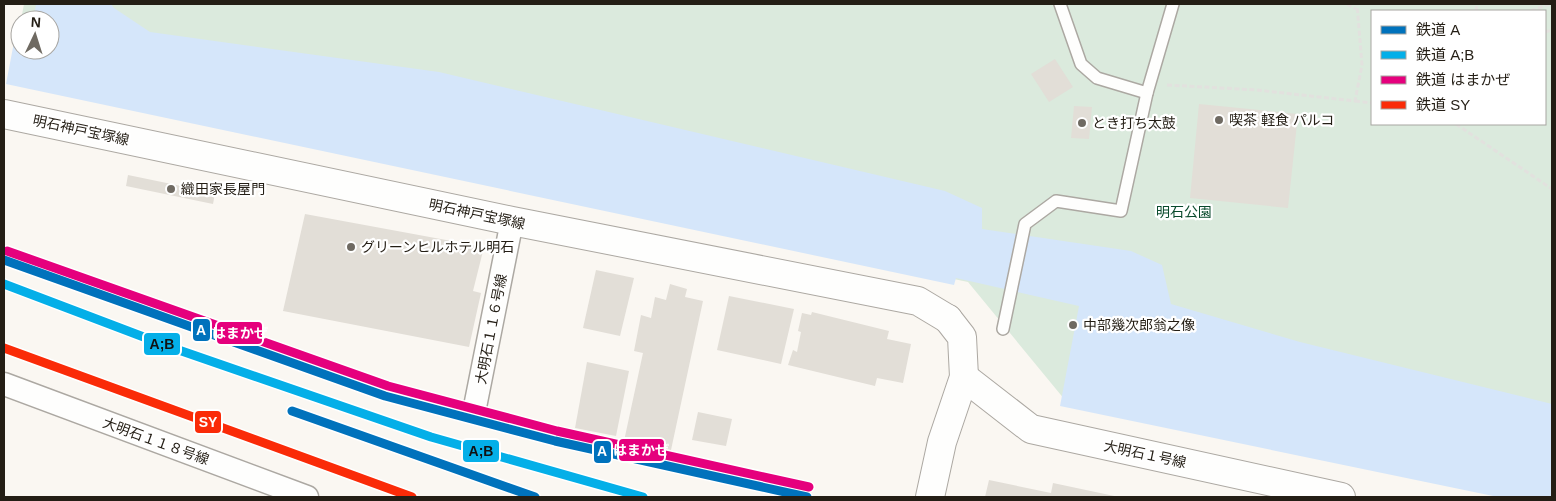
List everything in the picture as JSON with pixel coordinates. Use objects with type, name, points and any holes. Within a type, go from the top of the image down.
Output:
[{"type":"main road","name":"明石神戸宝塚線","points":[[4,114],[512,221],[918,301],[948,319],[962,337],[964,377]]},
{"type":"main road","points":[[930,497],[942,442],[964,377]]},
{"type":"main road","name":"大明石１号線","points":[[964,377],[1031,429],[1342,497]]},
{"type":"street","name":"大明石１１６号線","points":[[475,407],[512,221]]},
{"type":"street","name":"大明石１１８号線","points":[[4,384],[307,497]]},
{"type":"lane","points":[[1060,4],[1081,64],[1097,78],[1148,89]]},
{"type":"lane","points":[[1003,329],[1026,224],[1056,201],[1121,211],[1148,89],[1173,4]]},
{"type":"path","points":[[1347,4],[1356,9]]},
{"type":"path","points":[[1355,101],[1362,65],[1356,4]]},
{"type":"path","points":[[1534,10],[1549,4]]},
{"type":"path","points":[[1148,89],[1257,90],[1371,103]]},
{"type":"path","points":[[1457,125],[1552,189]]},
{"type":"green space","name":"明石公園","points":[[24,4],[1552,4],[1552,497],[1065,400],[968,282],[8,80],[16,60],[60,60],[60,10],[23,10]]},
{"type":"water","points":[[36,4],[111,4],[150,32],[439,72],[945,191],[982,208],[982,229],[1131,251],[1162,265],[1171,304],[1300,342],[1552,404],[1552,497],[1498,497],[1060,406],[1079,306],[956,278],[954,285],[6,84],[11,60],[60,60],[60,10],[35,10]]},
{"type":"building","points":[[1055,59],[1073,87],[1049,102],[1031,74]]},
{"type":"building","points":[[1199,104],[1298,114],[1288,208],[1190,198]]},
{"type":"building","name":"とき打ち太鼓","points":[[1074,106],[1092,107],[1089,139],[1071,138]]},
{"type":"building","name":"織田家長屋門","points":[[128,175],[215,193],[213,204],[126,186]]},
{"type":"building","points":[[305,214],[484,247],[473,291],[481,293],[469,347],[283,311]]},
{"type":"building","points":[[596,270],[634,278],[620,336],[583,328]]},
{"type":"building","points":[[670,284],[687,289],[685,297],[703,301],[671,450],[624,441],[643,353],[634,351],[641,315],[651,318],[655,297],[666,300]]},
{"type":"building","points":[[729,296],[794,309],[781,364],[717,350]]},
{"type":"building","points":[[812,312],[889,331],[887,339],[911,344],[903,383],[877,378],[875,386],[788,365],[793,350],[797,352],[801,332],[798,331],[802,313],[811,315]]},
{"type":"building","points":[[587,362],[629,371],[616,436],[575,428]]},
{"type":"building","points":[[698,412],[732,419],[726,446],[692,440]]},
{"type":"building","points":[[989,480],[1051,493],[1053,483],[1119,497],[985,497]]},
{"type":"rail line","name":"はまかぜ","points":[[7,251],[388,386],[557,431],[809,487]]},
{"type":"rail line","name":"A","points":[[4,260],[385,396],[555,441],[807,497]]},
{"type":"rail line","name":"A;B","points":[[4,284],[170,347],[431,437],[643,497]]},
{"type":"rail line","name":"SY","points":[[4,348],[412,497]]},
{"type":"rail line","name":"A","points":[[292,411],[535,497]]},
{"type":"place","name":"喫茶 軽食 パルコ","points":[[1219,120]]},
{"type":"place","name":"とき打ち太鼓","points":[[1082,123]]},
{"type":"place","name":"織田家長屋門","points":[[171,189]]},
{"type":"place","name":"グリーンヒルホテル明石","points":[[351,247]]},
{"type":"place","name":"中部幾次郎翁之像","points":[[1073,325]]}]
